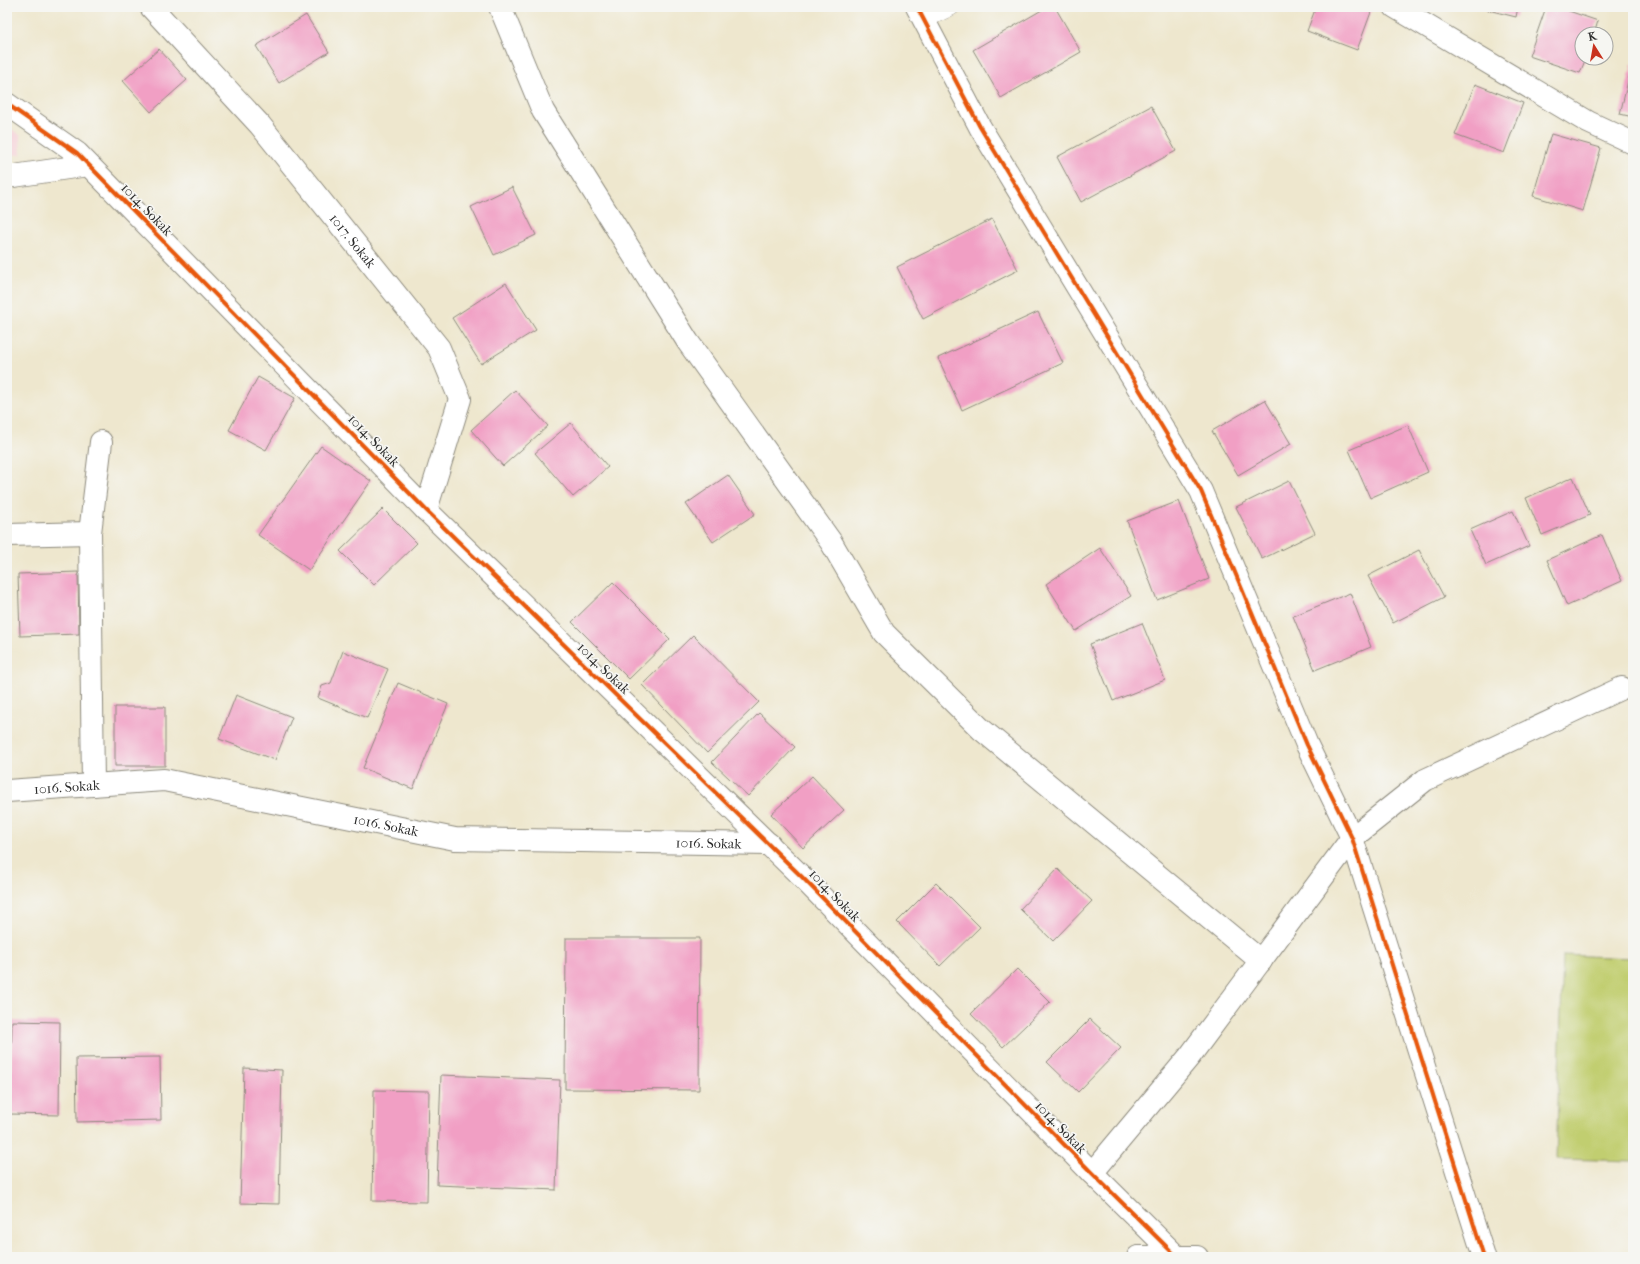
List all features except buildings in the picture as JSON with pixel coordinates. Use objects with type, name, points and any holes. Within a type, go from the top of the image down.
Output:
[{"type":"main road","name":"1017. Sokak","points":[[151,7],[260,125],[439,348],[460,399],[426,510]]},
{"type":"main road","points":[[500,7],[543,111],[688,342],[831,542],[884,634],[981,729],[1261,961]]},
{"type":"main road","points":[[1395,7],[1588,122],[1633,142]]},
{"type":"main road","points":[[921,14],[980,127],[1201,491],[1307,745],[1352,838],[1484,1257]]},
{"type":"main road","name":"1014. Sokak","points":[[7,104],[77,153],[426,510],[768,844],[1092,1173],[1177,1257]]},
{"type":"main road","points":[[7,177],[88,164]]},
{"type":"main road","points":[[93,785],[90,533],[102,442]]},
{"type":"main road","points":[[7,535],[90,533]]},
{"type":"main road","points":[[1092,1173],[1189,1057],[1352,838],[1425,780],[1622,688]]},
{"type":"main road","name":"1016. Sokak","points":[[7,791],[164,780],[455,839],[768,844]]},
{"type":"main road","points":[[1138,1257],[1197,1257]]},
{"type":"lane","points":[[921,14],[952,7]]},
{"type":"shaded area","points":[[7,126],[20,135],[21,155],[7,154]]},
{"type":"green space","points":[[1563,955],[1633,958],[1633,1161],[1556,1159]]},
{"type":"cycle path","points":[[917,7],[980,127],[1201,491],[1307,745],[1352,838],[1484,1257]]},
{"type":"cycle path","points":[[7,104],[77,153],[426,510],[802,877],[1092,1173],[1177,1257]]}]
